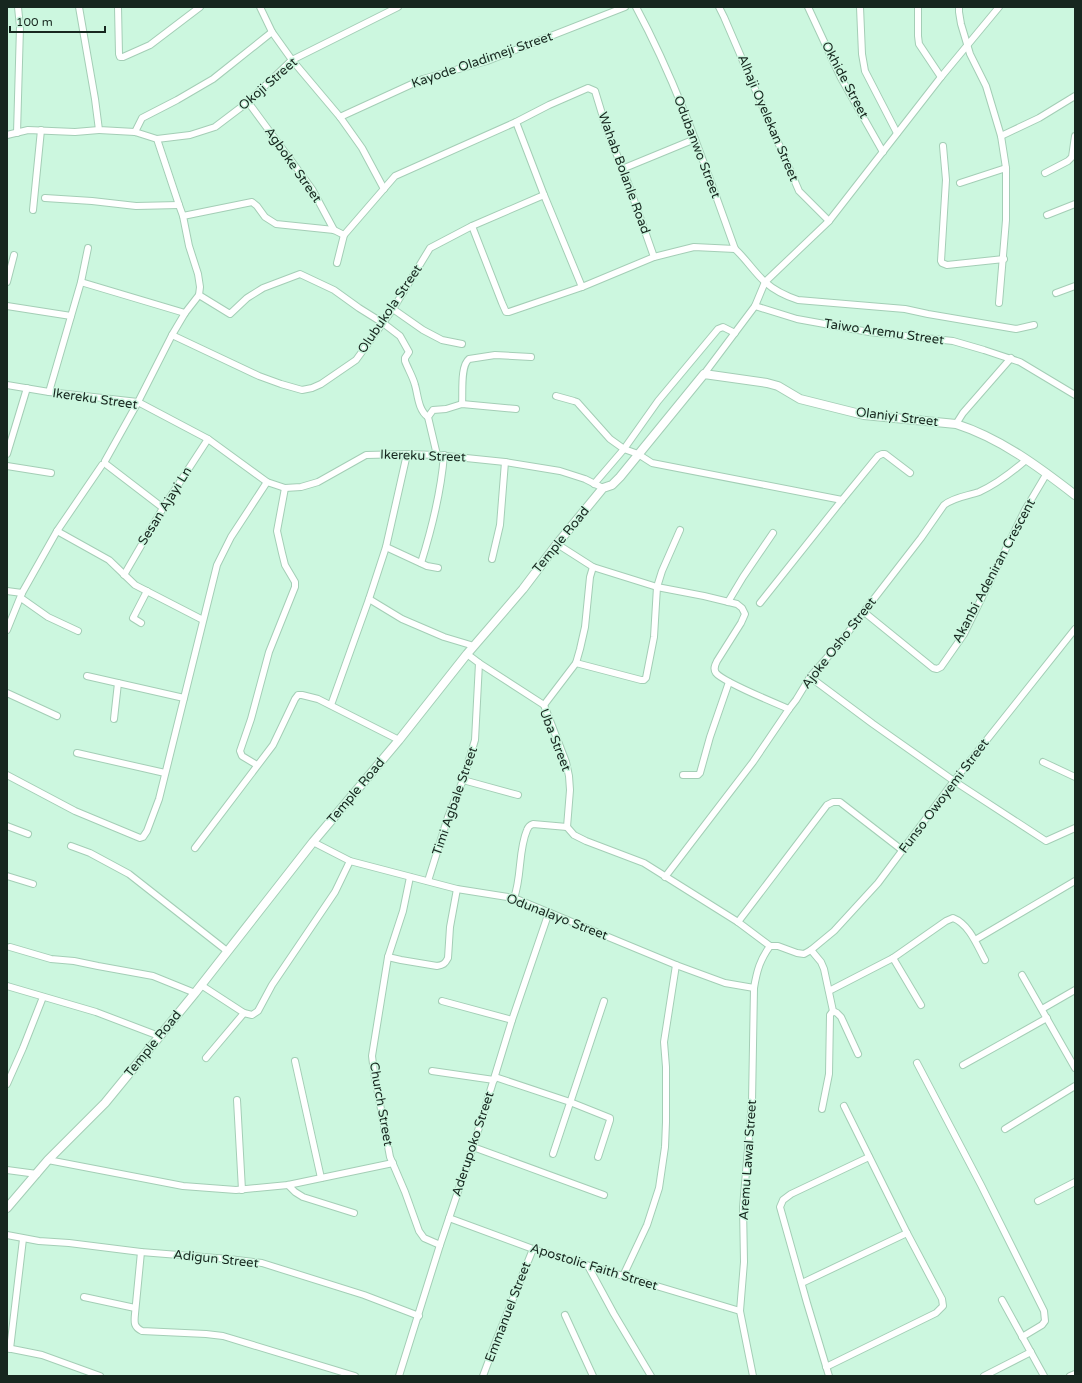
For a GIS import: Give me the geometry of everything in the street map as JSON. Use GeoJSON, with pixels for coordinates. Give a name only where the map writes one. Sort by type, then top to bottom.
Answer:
{"type":"FeatureCollection","features":[{"type":"Feature","properties":{"kind":"street"},"geometry":{"type":"LineString","coordinates":[[17,133],[20,27],[18,7]]}},
{"type":"Feature","properties":{"kind":"street"},"geometry":{"type":"LineString","coordinates":[[79,7],[99,130]]}},
{"type":"Feature","properties":{"kind":"street"},"geometry":{"type":"LineString","coordinates":[[118,7],[118,54],[120,57],[150,45],[200,7]]}},
{"type":"Feature","properties":{"kind":"street"},"geometry":{"type":"LineString","coordinates":[[260,7],[272,32],[292,60],[340,117],[362,148],[384,189]]}},
{"type":"Feature","properties":{"kind":"street","name":"Okoji Street"},"geometry":{"type":"LineString","coordinates":[[157,139],[190,135],[215,127],[248,102],[292,60],[398,7]]}},
{"type":"Feature","properties":{"kind":"street","name":"Kayode Oladimeji Street"},"geometry":{"type":"LineString","coordinates":[[340,117],[423,79],[486,61],[625,7]]}},
{"type":"Feature","properties":{"kind":"street","name":"Odubanwo Street"},"geometry":{"type":"LineString","coordinates":[[636,7],[661,55],[683,107],[735,249],[742,255],[764,284],[781,294],[798,300],[905,309],[935,316],[1016,329],[1034,325]]}},
{"type":"Feature","properties":{"kind":"street","name":"Alhaji Oyelekan Street"},"geometry":{"type":"LineString","coordinates":[[719,7],[799,191],[829,221]]}},
{"type":"Feature","properties":{"kind":"street","name":"Okhide Street"},"geometry":{"type":"LineString","coordinates":[[808,7],[841,78],[883,152]]}},
{"type":"Feature","properties":{"kind":"street"},"geometry":{"type":"LineString","coordinates":[[860,7],[862,54],[865,71],[898,133]]}},
{"type":"Feature","properties":{"kind":"street"},"geometry":{"type":"LineString","coordinates":[[918,7],[918,36],[920,44],[941,77]]}},
{"type":"Feature","properties":{"kind":"street"},"geometry":{"type":"LineString","coordinates":[[959,7],[961,24],[970,54],[986,86],[1001,136],[1006,168],[1006,220],[1003,248],[1004,259],[999,302]]}},
{"type":"Feature","properties":{"kind":"street"},"geometry":{"type":"LineString","coordinates":[[704,374],[756,305],[764,284],[829,221],[941,77],[999,7]]}},
{"type":"Feature","properties":{"kind":"street"},"geometry":{"type":"LineString","coordinates":[[135,132],[142,118],[213,79],[272,32]]}},
{"type":"Feature","properties":{"kind":"street","name":"Wahab Bolanle Road"},"geometry":{"type":"LineString","coordinates":[[516,122],[549,105],[588,88],[595,91],[606,127],[654,257]]}},
{"type":"Feature","properties":{"kind":"street"},"geometry":{"type":"LineString","coordinates":[[1001,136],[1039,118],[1075,96]]}},
{"type":"Feature","properties":{"kind":"street","name":"Agboke Street"},"geometry":{"type":"LineString","coordinates":[[248,102],[312,189],[334,230]]}},
{"type":"Feature","properties":{"kind":"street"},"geometry":{"type":"LineString","coordinates":[[338,264],[344,235],[395,176],[516,122],[582,287]]}},
{"type":"Feature","properties":{"kind":"street"},"geometry":{"type":"LineString","coordinates":[[7,135],[28,130],[75,132],[99,130],[135,132],[157,139],[184,216],[189,246],[198,274],[200,286],[199,295],[185,313],[172,335],[105,463],[57,531],[21,596],[7,630]]}},
{"type":"Feature","properties":{"kind":"street"},"geometry":{"type":"LineString","coordinates":[[33,210],[41,130]]}},
{"type":"Feature","properties":{"kind":"street"},"geometry":{"type":"LineString","coordinates":[[1045,173],[1068,161],[1072,157],[1075,136]]}},
{"type":"Feature","properties":{"kind":"street"},"geometry":{"type":"LineString","coordinates":[[622,169],[695,139]]}},
{"type":"Feature","properties":{"kind":"street"},"geometry":{"type":"LineString","coordinates":[[943,146],[946,180],[942,263],[947,265],[1004,259]]}},
{"type":"Feature","properties":{"kind":"street"},"geometry":{"type":"LineString","coordinates":[[960,183],[1006,168]]}},
{"type":"Feature","properties":{"kind":"street"},"geometry":{"type":"LineString","coordinates":[[544,195],[472,226],[506,312],[582,287],[654,257],[694,247],[735,249]]}},
{"type":"Feature","properties":{"kind":"street"},"geometry":{"type":"LineString","coordinates":[[45,198],[136,206],[179,205]]}},
{"type":"Feature","properties":{"kind":"street"},"geometry":{"type":"LineString","coordinates":[[184,216],[252,202],[265,217],[276,224],[334,230],[344,235]]}},
{"type":"Feature","properties":{"kind":"street"},"geometry":{"type":"LineString","coordinates":[[1047,215],[1075,204]]}},
{"type":"Feature","properties":{"kind":"street","name":"Olubukola Street"},"geometry":{"type":"LineString","coordinates":[[172,335],[259,376],[302,390],[312,388],[356,360],[388,316],[430,248],[472,226]]}},
{"type":"Feature","properties":{"kind":"street"},"geometry":{"type":"LineString","coordinates":[[49,392],[81,282],[88,248]]}},
{"type":"Feature","properties":{"kind":"street"},"geometry":{"type":"LineString","coordinates":[[7,282],[14,255]]}},
{"type":"Feature","properties":{"kind":"street"},"geometry":{"type":"LineString","coordinates":[[199,295],[230,314],[247,298],[264,288],[300,274],[334,290],[359,308],[388,316],[423,330],[442,340],[462,344]]}},
{"type":"Feature","properties":{"kind":"street"},"geometry":{"type":"LineString","coordinates":[[81,282],[185,313]]}},
{"type":"Feature","properties":{"kind":"street"},"geometry":{"type":"LineString","coordinates":[[1056,293],[1075,286]]}},
{"type":"Feature","properties":{"kind":"street","name":"Taiwo Aremu Street"},"geometry":{"type":"LineString","coordinates":[[756,305],[797,319],[869,332],[953,341],[1012,358],[1075,395]]}},
{"type":"Feature","properties":{"kind":"street"},"geometry":{"type":"LineString","coordinates":[[7,306],[71,316]]}},
{"type":"Feature","properties":{"kind":"street"},"geometry":{"type":"LineString","coordinates":[[388,316],[409,352],[405,358],[405,361],[415,383],[422,408],[428,417],[437,455]]}},
{"type":"Feature","properties":{"kind":"street"},"geometry":{"type":"LineString","coordinates":[[594,484],[624,449],[658,401],[718,329],[723,327],[735,334]]}},
{"type":"Feature","properties":{"kind":"street"},"geometry":{"type":"LineString","coordinates":[[462,404],[463,371],[464,365],[469,359],[495,355],[531,357]]}},
{"type":"Feature","properties":{"kind":"street"},"geometry":{"type":"LineString","coordinates":[[956,424],[963,413],[1012,358]]}},
{"type":"Feature","properties":{"kind":"street","name":"Olaniyi Street"},"geometry":{"type":"LineString","coordinates":[[704,374],[767,383],[778,386],[800,399],[864,415],[956,424],[982,434],[1026,460],[1047,473],[1075,495]]}},
{"type":"Feature","properties":{"kind":"street","name":"Temple Road"},"geometry":{"type":"LineString","coordinates":[[7,1208],[48,1160],[105,1102],[195,993],[313,842],[399,740],[467,654],[523,589],[557,544],[603,488],[612,485],[620,477],[704,374]]}},
{"type":"Feature","properties":{"kind":"street","name":"Ikereku Street"},"geometry":{"type":"LineString","coordinates":[[7,386],[138,402],[208,439],[267,482],[284,488],[305,486],[318,482],[366,456],[407,454],[444,455],[505,462],[560,471],[585,479],[603,488]]}},
{"type":"Feature","properties":{"kind":"street"},"geometry":{"type":"LineString","coordinates":[[7,454],[27,388]]}},
{"type":"Feature","properties":{"kind":"street"},"geometry":{"type":"LineString","coordinates":[[556,396],[576,402],[610,439],[624,449],[638,454],[652,463],[842,500]]}},
{"type":"Feature","properties":{"kind":"street"},"geometry":{"type":"LineString","coordinates":[[428,417],[433,410],[446,409],[462,404],[516,409]]}},
{"type":"Feature","properties":{"kind":"street","name":"Sesan Ajayi Ln"},"geometry":{"type":"LineString","coordinates":[[124,575],[163,508],[208,439]]}},
{"type":"Feature","properties":{"kind":"street"},"geometry":{"type":"LineString","coordinates":[[331,705],[370,599],[386,547],[407,454]]}},
{"type":"Feature","properties":{"kind":"street"},"geometry":{"type":"LineString","coordinates":[[760,604],[878,456],[885,454],[910,473]]}},
{"type":"Feature","properties":{"kind":"street"},"geometry":{"type":"LineString","coordinates":[[421,563],[434,518],[442,479],[444,455]]}},
{"type":"Feature","properties":{"kind":"street","name":"Ajoke Osho Street"},"geometry":{"type":"LineString","coordinates":[[665,876],[753,762],[810,678],[864,612],[921,538],[944,505],[948,501],[978,492],[998,482],[1026,460]]}},
{"type":"Feature","properties":{"kind":"street"},"geometry":{"type":"LineString","coordinates":[[492,560],[500,526],[505,462]]}},
{"type":"Feature","properties":{"kind":"street"},"geometry":{"type":"LineString","coordinates":[[105,463],[163,508]]}},
{"type":"Feature","properties":{"kind":"street"},"geometry":{"type":"LineString","coordinates":[[7,466],[51,473]]}},
{"type":"Feature","properties":{"kind":"street","name":"Akanbi Adeniran Crescent"},"geometry":{"type":"LineString","coordinates":[[864,612],[933,668],[937,669],[941,667],[964,634],[1025,510],[1047,473]]}},
{"type":"Feature","properties":{"kind":"street"},"geometry":{"type":"LineString","coordinates":[[7,775],[75,811],[140,838],[144,835],[147,831],[159,799],[217,565],[230,537],[267,482]]}},
{"type":"Feature","properties":{"kind":"street"},"geometry":{"type":"LineString","coordinates":[[257,765],[242,756],[240,750],[251,719],[269,652],[295,587],[285,565],[277,531],[284,488]]}},
{"type":"Feature","properties":{"kind":"street"},"geometry":{"type":"LineString","coordinates":[[576,663],[644,680],[654,637],[657,586],[680,530]]}},
{"type":"Feature","properties":{"kind":"street"},"geometry":{"type":"LineString","coordinates":[[57,531],[109,560],[135,585],[203,620]]}},
{"type":"Feature","properties":{"kind":"street"},"geometry":{"type":"LineString","coordinates":[[728,602],[746,571],[773,533]]}},
{"type":"Feature","properties":{"kind":"street"},"geometry":{"type":"LineString","coordinates":[[557,544],[593,566],[657,586],[737,604],[742,608],[745,614],[741,623],[716,661],[714,667],[716,673],[729,682],[789,709]]}},
{"type":"Feature","properties":{"kind":"street"},"geometry":{"type":"LineString","coordinates":[[386,547],[421,563],[438,568]]}},
{"type":"Feature","properties":{"kind":"street"},"geometry":{"type":"LineString","coordinates":[[544,705],[576,663],[585,627],[590,577],[593,566]]}},
{"type":"Feature","properties":{"kind":"street"},"geometry":{"type":"LineString","coordinates":[[7,591],[21,596],[48,617],[78,632]]}},
{"type":"Feature","properties":{"kind":"street"},"geometry":{"type":"LineString","coordinates":[[141,624],[133,618],[147,591]]}},
{"type":"Feature","properties":{"kind":"street"},"geometry":{"type":"LineString","coordinates":[[370,599],[402,619],[444,637],[474,646]]}},
{"type":"Feature","properties":{"kind":"street","name":"Funso Owoyemi Street"},"geometry":{"type":"LineString","coordinates":[[770,946],[778,946],[804,954],[812,950],[834,931],[874,888],[954,781],[1075,629]]}},
{"type":"Feature","properties":{"kind":"street"},"geometry":{"type":"LineString","coordinates":[[467,654],[479,663]]}},
{"type":"Feature","properties":{"kind":"street","name":"Uba Street"},"geometry":{"type":"LineString","coordinates":[[479,663],[544,705],[566,762],[569,776],[570,790],[567,827]]}},
{"type":"Feature","properties":{"kind":"street","name":"Timi Agbale Street"},"geometry":{"type":"LineString","coordinates":[[428,881],[448,817],[463,780],[475,740],[479,663]]}},
{"type":"Feature","properties":{"kind":"street"},"geometry":{"type":"LineString","coordinates":[[87,676],[184,698]]}},
{"type":"Feature","properties":{"kind":"street"},"geometry":{"type":"LineString","coordinates":[[810,678],[954,781],[1046,841],[1075,828]]}},
{"type":"Feature","properties":{"kind":"street"},"geometry":{"type":"LineString","coordinates":[[683,775],[700,773],[710,737],[729,682]]}},
{"type":"Feature","properties":{"kind":"street"},"geometry":{"type":"LineString","coordinates":[[114,720],[118,683]]}},
{"type":"Feature","properties":{"kind":"street"},"geometry":{"type":"LineString","coordinates":[[7,693],[56,716]]}},
{"type":"Feature","properties":{"kind":"street"},"geometry":{"type":"LineString","coordinates":[[195,848],[273,745],[298,695],[318,699],[399,740]]}},
{"type":"Feature","properties":{"kind":"street"},"geometry":{"type":"LineString","coordinates":[[77,753],[165,773]]}},
{"type":"Feature","properties":{"kind":"street"},"geometry":{"type":"LineString","coordinates":[[1043,762],[1075,777]]}},
{"type":"Feature","properties":{"kind":"street"},"geometry":{"type":"LineString","coordinates":[[463,780],[518,796]]}},
{"type":"Feature","properties":{"kind":"street"},"geometry":{"type":"LineString","coordinates":[[738,922],[827,805],[833,802],[840,802],[902,850]]}},
{"type":"Feature","properties":{"kind":"street"},"geometry":{"type":"LineString","coordinates":[[514,898],[517,889],[523,844],[527,829],[534,824],[567,827],[574,835],[618,854],[644,863],[738,922],[770,946]]}},
{"type":"Feature","properties":{"kind":"street"},"geometry":{"type":"LineString","coordinates":[[7,826],[28,834]]}},
{"type":"Feature","properties":{"kind":"street","name":"Odunalayo Street"},"geometry":{"type":"LineString","coordinates":[[313,842],[350,861],[457,888],[514,898],[676,965],[725,983],[754,988]]}},
{"type":"Feature","properties":{"kind":"street"},"geometry":{"type":"LineString","coordinates":[[71,846],[90,853],[129,874],[227,951]]}},
{"type":"Feature","properties":{"kind":"street"},"geometry":{"type":"LineString","coordinates":[[201,985],[244,1012],[252,1015],[258,1011],[272,985],[335,892],[350,861]]}},
{"type":"Feature","properties":{"kind":"street"},"geometry":{"type":"LineString","coordinates":[[7,876],[33,884]]}},
{"type":"Feature","properties":{"kind":"street","name":"Church Street"},"geometry":{"type":"LineString","coordinates":[[410,877],[403,911],[388,956],[372,1056],[393,1163],[419,1230],[424,1238],[440,1245]]}},
{"type":"Feature","properties":{"kind":"street"},"geometry":{"type":"LineString","coordinates":[[975,940],[1075,881]]}},
{"type":"Feature","properties":{"kind":"street"},"geometry":{"type":"LineString","coordinates":[[388,956],[401,960],[442,966],[448,958],[450,927],[457,888]]}},
{"type":"Feature","properties":{"kind":"street","name":"Aderupoko Street"},"geometry":{"type":"LineString","coordinates":[[399,1376],[440,1245],[473,1148],[512,1020],[549,912]]}},
{"type":"Feature","properties":{"kind":"street"},"geometry":{"type":"LineString","coordinates":[[829,991],[893,958],[946,921],[953,918],[961,921],[975,940],[985,960]]}},
{"type":"Feature","properties":{"kind":"street","name":"Aremu Lawal Street"},"geometry":{"type":"LineString","coordinates":[[753,1376],[740,1311],[744,1262],[743,1207],[752,1102],[754,988],[756,972],[762,958],[770,946]]}},
{"type":"Feature","properties":{"kind":"street"},"geometry":{"type":"LineString","coordinates":[[10,947],[50,959],[74,961],[153,976],[195,993]]}},
{"type":"Feature","properties":{"kind":"street"},"geometry":{"type":"LineString","coordinates":[[812,950],[821,962],[824,969],[833,1011],[830,1015],[829,1074],[822,1109]]}},
{"type":"Feature","properties":{"kind":"street"},"geometry":{"type":"LineString","coordinates":[[893,958],[921,1005]]}},
{"type":"Feature","properties":{"kind":"street"},"geometry":{"type":"LineString","coordinates":[[623,1276],[647,1225],[659,1188],[665,1147],[666,1122],[666,1067],[664,1042],[676,965]]}},
{"type":"Feature","properties":{"kind":"street"},"geometry":{"type":"LineString","coordinates":[[1022,975],[1075,1068]]}},
{"type":"Feature","properties":{"kind":"street"},"geometry":{"type":"LineString","coordinates":[[7,986],[96,1012],[159,1036]]}},
{"type":"Feature","properties":{"kind":"street"},"geometry":{"type":"LineString","coordinates":[[1042,1009],[1075,990]]}},
{"type":"Feature","properties":{"kind":"street"},"geometry":{"type":"LineString","coordinates":[[7,1084],[43,997]]}},
{"type":"Feature","properties":{"kind":"street"},"geometry":{"type":"LineString","coordinates":[[442,1001],[512,1020]]}},
{"type":"Feature","properties":{"kind":"street"},"geometry":{"type":"LineString","coordinates":[[553,1154],[604,1002]]}},
{"type":"Feature","properties":{"kind":"street"},"geometry":{"type":"LineString","coordinates":[[833,1011],[841,1017],[858,1054]]}},
{"type":"Feature","properties":{"kind":"street"},"geometry":{"type":"LineString","coordinates":[[206,1058],[244,1012]]}},
{"type":"Feature","properties":{"kind":"street"},"geometry":{"type":"LineString","coordinates":[[963,1065],[1047,1018]]}},
{"type":"Feature","properties":{"kind":"street"},"geometry":{"type":"LineString","coordinates":[[295,1062],[322,1178]]}},
{"type":"Feature","properties":{"kind":"street"},"geometry":{"type":"LineString","coordinates":[[917,1063],[1044,1311],[1045,1320],[1042,1325],[1022,1337]]}},
{"type":"Feature","properties":{"kind":"street"},"geometry":{"type":"LineString","coordinates":[[432,1071],[494,1078],[570,1102],[610,1118],[598,1157]]}},
{"type":"Feature","properties":{"kind":"street"},"geometry":{"type":"LineString","coordinates":[[1005,1129],[1075,1086]]}},
{"type":"Feature","properties":{"kind":"street"},"geometry":{"type":"LineString","coordinates":[[237,1100],[242,1190]]}},
{"type":"Feature","properties":{"kind":"street"},"geometry":{"type":"LineString","coordinates":[[826,1367],[936,1313],[943,1306],[942,1299],[844,1106]]}},
{"type":"Feature","properties":{"kind":"street"},"geometry":{"type":"LineString","coordinates":[[473,1148],[604,1195]]}},
{"type":"Feature","properties":{"kind":"street"},"geometry":{"type":"LineString","coordinates":[[829,1376],[780,1207],[784,1200],[791,1194],[869,1157]]}},
{"type":"Feature","properties":{"kind":"street"},"geometry":{"type":"LineString","coordinates":[[48,1160],[183,1186],[214,1190],[242,1190],[288,1185],[393,1163]]}},
{"type":"Feature","properties":{"kind":"street"},"geometry":{"type":"LineString","coordinates":[[7,1170],[37,1174]]}},
{"type":"Feature","properties":{"kind":"street"},"geometry":{"type":"LineString","coordinates":[[1038,1201],[1075,1182]]}},
{"type":"Feature","properties":{"kind":"street"},"geometry":{"type":"LineString","coordinates":[[288,1185],[294,1192],[303,1197],[354,1213]]}},
{"type":"Feature","properties":{"kind":"street","name":"Apostolic Faith Street"},"geometry":{"type":"LineString","coordinates":[[449,1218],[533,1249],[740,1311]]}},
{"type":"Feature","properties":{"kind":"street"},"geometry":{"type":"LineString","coordinates":[[802,1283],[907,1232]]}},
{"type":"Feature","properties":{"kind":"street","name":"Adigun Street"},"geometry":{"type":"LineString","coordinates":[[7,1235],[23,1239],[141,1252],[262,1263],[364,1295],[419,1316]]}},
{"type":"Feature","properties":{"kind":"street"},"geometry":{"type":"LineString","coordinates":[[23,1239],[8,1348],[42,1355],[100,1376]]}},
{"type":"Feature","properties":{"kind":"street","name":"Emmanuel Street"},"geometry":{"type":"LineString","coordinates":[[483,1376],[533,1249]]}},
{"type":"Feature","properties":{"kind":"street"},"geometry":{"type":"LineString","coordinates":[[141,1252],[134,1323],[136,1328],[142,1331],[223,1336],[355,1376]]}},
{"type":"Feature","properties":{"kind":"street"},"geometry":{"type":"LineString","coordinates":[[588,1266],[614,1314],[651,1376]]}},
{"type":"Feature","properties":{"kind":"street"},"geometry":{"type":"LineString","coordinates":[[84,1297],[135,1308]]}},
{"type":"Feature","properties":{"kind":"street"},"geometry":{"type":"LineString","coordinates":[[1002,1300],[1044,1376]]}},
{"type":"Feature","properties":{"kind":"street"},"geometry":{"type":"LineString","coordinates":[[565,1315],[593,1376]]}},
{"type":"Feature","properties":{"kind":"street"},"geometry":{"type":"LineString","coordinates":[[984,1376],[1031,1352]]}},
{"type":"Feature","properties":{"kind":"street"},"geometry":{"type":"LineString","coordinates":[[1070,1376],[1075,1374]]}}]}
